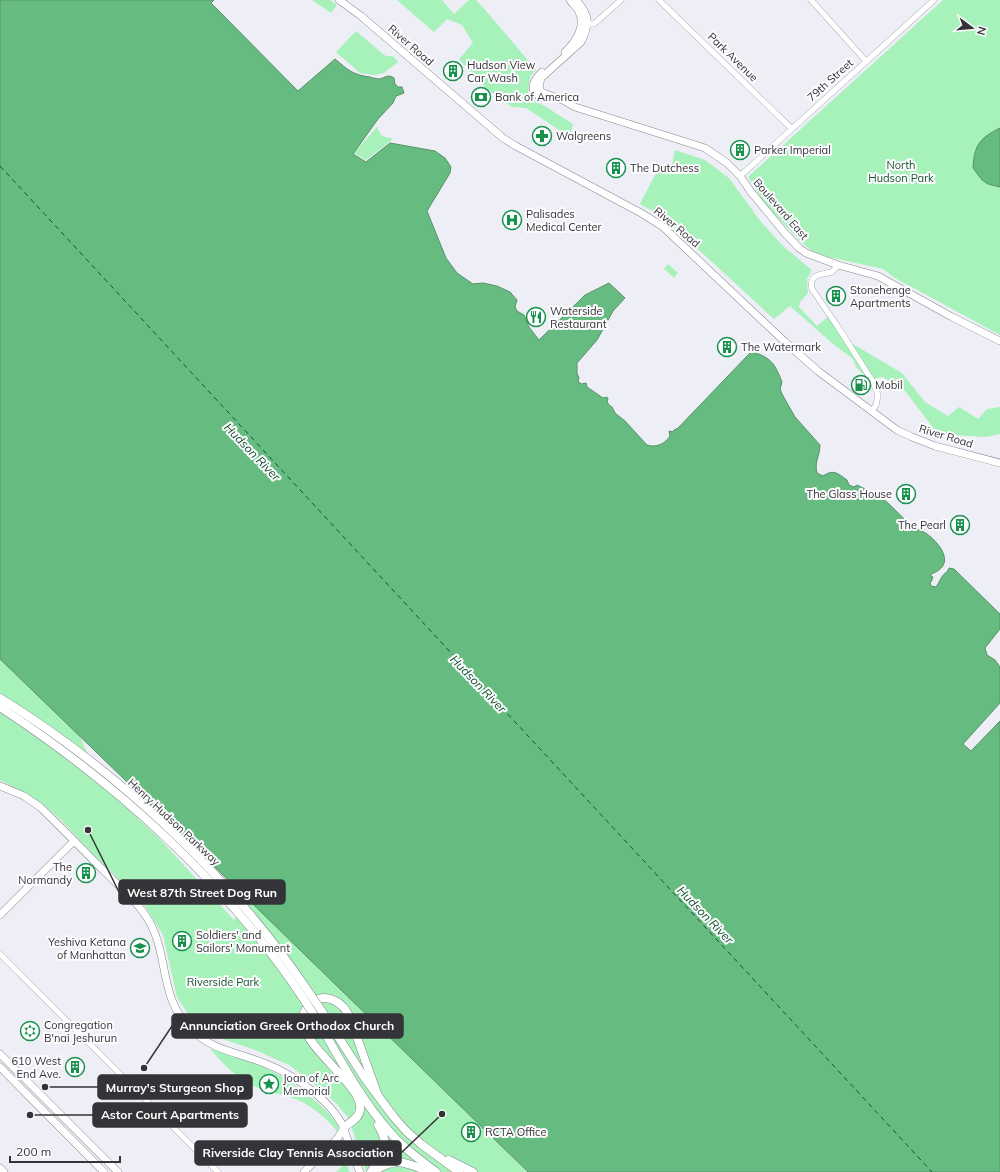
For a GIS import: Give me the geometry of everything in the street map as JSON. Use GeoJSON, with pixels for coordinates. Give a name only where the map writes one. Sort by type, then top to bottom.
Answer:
{"type":"FeatureCollection","features":[{"type":"Feature","properties":{"kind":"highway","name":"Henry Hudson Parkway"},"geometry":{"type":"LineString","coordinates":[[0,698],[88,759],[173,833],[220,880],[255,919],[284,956],[318,1013],[401,1126],[429,1150],[459,1172]]}},
{"type":"Feature","properties":{"kind":"highway","name":"Henry Hudson Parkway"},"geometry":{"type":"LineString","coordinates":[[0,707],[86,769],[129,804],[175,846],[211,882],[307,996]]}},
{"type":"Feature","properties":{"kind":"highway"},"geometry":{"type":"LineString","coordinates":[[344,1128],[359,1114],[360,1103],[352,1088],[316,1046],[304,1029],[302,1023],[303,1013],[313,1002],[327,998],[340,1003],[346,1010],[378,1096]]}},
{"type":"Feature","properties":{"kind":"highway","name":"Henry Hudson Parkway"},"geometry":{"type":"LineString","coordinates":[[318,1013],[364,1099],[379,1120],[396,1140],[436,1172]]}},
{"type":"Feature","properties":{"kind":"highway"},"geometry":{"type":"LineString","coordinates":[[364,1099],[382,1132],[385,1141],[383,1154],[371,1172]]}},
{"type":"Feature","properties":{"kind":"highway"},"geometry":{"type":"LineString","coordinates":[[429,1150],[473,1172]]}},
{"type":"Feature","properties":{"kind":"highway"},"geometry":{"type":"LineString","coordinates":[[371,1172],[383,1165],[394,1162],[406,1163],[430,1172]]}},
{"type":"Feature","properties":{"kind":"main road","name":"River Road"},"geometry":{"type":"LineString","coordinates":[[339,0],[361,16],[503,138],[522,150],[641,213],[662,226],[785,342],[818,371],[897,430],[935,446],[1000,463]]}},
{"type":"Feature","properties":{"kind":"main road"},"geometry":{"type":"LineString","coordinates":[[570,0],[578,9],[584,24]]}},
{"type":"Feature","properties":{"kind":"main road"},"geometry":{"type":"LineString","coordinates":[[576,0],[586,12],[588,18],[584,24]]}},
{"type":"Feature","properties":{"kind":"main road","name":"Boulevard East"},"geometry":{"type":"LineString","coordinates":[[584,24],[585,35],[581,42],[570,54],[541,78],[539,84],[540,90],[543,94],[565,102],[569,105],[705,148],[727,163],[740,176],[751,192],[799,248],[812,256],[878,276],[952,317],[1000,341]]}},
{"type":"Feature","properties":{"kind":"main road"},"geometry":{"type":"LineString","coordinates":[[0,786],[32,801],[44,811],[148,918],[159,944],[167,986],[172,1003],[191,1030],[209,1043],[266,1063],[294,1078],[325,1102],[344,1128],[360,1172]]}},
{"type":"Feature","properties":{"kind":"main road"},"geometry":{"type":"LineString","coordinates":[[0,915],[74,841]]}},
{"type":"Feature","properties":{"kind":"main road"},"geometry":{"type":"LineString","coordinates":[[0,1054],[118,1172]]}},
{"type":"Feature","properties":{"kind":"main road"},"geometry":{"type":"LineString","coordinates":[[0,1067],[104,1172]]}},
{"type":"Feature","properties":{"kind":"main road"},"geometry":{"type":"LineString","coordinates":[[304,1172],[337,1139],[344,1128]]}},
{"type":"Feature","properties":{"kind":"main road"},"geometry":{"type":"LineString","coordinates":[[0,1168],[4,1172]]}},
{"type":"Feature","properties":{"kind":"street"},"geometry":{"type":"LineString","coordinates":[[584,24],[594,24],[621,0]]}},
{"type":"Feature","properties":{"kind":"street","name":"Park Avenue"},"geometry":{"type":"LineString","coordinates":[[659,0],[792,129]]}},
{"type":"Feature","properties":{"kind":"street"},"geometry":{"type":"LineString","coordinates":[[811,0],[866,61]]}},
{"type":"Feature","properties":{"kind":"street","name":"79th Street"},"geometry":{"type":"LineString","coordinates":[[740,176],[934,0]]}},
{"type":"Feature","properties":{"kind":"street"},"geometry":{"type":"LineString","coordinates":[[838,265],[832,272],[819,274],[813,277],[811,283],[812,289],[873,382],[878,395],[876,405],[872,411]]}},
{"type":"Feature","properties":{"kind":"street"},"geometry":{"type":"LineString","coordinates":[[0,954],[218,1172]]}},
{"type":"Feature","properties":{"kind":"green space"},"geometry":{"type":"Polygon","coordinates":[[[312,0],[330,0],[337,5],[331,13],[312,0]]]}},
{"type":"Feature","properties":{"kind":"green space"},"geometry":{"type":"Polygon","coordinates":[[[397,0],[442,0],[454,14],[469,0],[476,0],[536,70],[530,76],[528,95],[573,124],[568,142],[559,130],[526,108],[512,107],[487,89],[459,59],[473,43],[462,25],[447,19],[434,32],[397,0]]]}},
{"type":"Feature","properties":{"kind":"green space","name":"North Hudson Park"},"geometry":{"type":"Polygon","coordinates":[[[943,0],[1000,0],[1000,335],[895,278],[883,269],[824,256],[812,251],[801,242],[764,203],[748,177],[943,0]]]}},
{"type":"Feature","properties":{"kind":"green space"},"geometry":{"type":"Polygon","coordinates":[[[356,31],[383,54],[386,56],[393,56],[398,62],[384,73],[374,75],[360,73],[336,52],[356,31]]]}},
{"type":"Feature","properties":{"kind":"green space"},"geometry":{"type":"Polygon","coordinates":[[[378,126],[378,130],[382,136],[393,139],[366,160],[354,153],[378,126]]]}},
{"type":"Feature","properties":{"kind":"green space"},"geometry":{"type":"Polygon","coordinates":[[[675,150],[705,160],[729,178],[761,222],[783,246],[812,270],[807,279],[808,293],[800,302],[799,307],[817,326],[830,315],[851,343],[902,373],[925,402],[948,416],[959,407],[978,419],[987,409],[1000,407],[1000,434],[986,437],[938,434],[902,387],[882,377],[869,380],[856,367],[853,359],[832,343],[790,306],[774,319],[662,216],[640,204],[658,169],[672,165],[675,150]]]}},
{"type":"Feature","properties":{"kind":"green space"},"geometry":{"type":"Polygon","coordinates":[[[668,264],[678,273],[674,278],[664,269],[668,264]]]}},
{"type":"Feature","properties":{"kind":"green space","name":"Riverside Park"},"geometry":{"type":"Polygon","coordinates":[[[0,659],[79,735],[103,786],[158,837],[234,920],[250,901],[527,1172],[366,1172],[349,1119],[336,1103],[319,1088],[289,1065],[255,1050],[214,1036],[190,1017],[177,997],[163,935],[145,906],[61,820],[43,804],[0,780],[0,659]]]}},
{"type":"Feature","properties":{"kind":"green space"},"geometry":{"type":"Polygon","coordinates":[[[210,1049],[257,1064],[272,1071],[301,1089],[321,1106],[334,1120],[339,1127],[337,1131],[319,1113],[304,1103],[251,1085],[239,1077],[210,1049]]]}},
{"type":"Feature","properties":{"kind":"green space"},"geometry":{"type":"Polygon","coordinates":[[[346,1163],[350,1172],[336,1172],[346,1163]]]}},
{"type":"Feature","properties":{"kind":"water","name":"Hudson River"},"geometry":{"type":"Polygon","coordinates":[[[0,0],[214,0],[211,3],[298,91],[335,59],[347,69],[359,75],[379,79],[389,76],[394,78],[395,84],[398,87],[402,87],[404,93],[396,96],[393,103],[378,119],[353,154],[366,162],[390,143],[435,151],[445,158],[451,167],[450,173],[427,211],[446,258],[457,273],[473,284],[483,283],[497,286],[510,292],[517,300],[515,307],[517,311],[524,315],[529,327],[539,340],[585,295],[609,283],[625,298],[613,311],[597,340],[577,363],[578,381],[581,384],[586,383],[587,387],[603,398],[607,397],[607,402],[615,413],[625,421],[647,445],[657,446],[666,441],[670,436],[669,431],[673,432],[678,428],[750,353],[752,352],[764,356],[772,362],[777,370],[782,382],[780,389],[795,417],[820,445],[816,466],[817,473],[823,476],[833,472],[841,475],[847,480],[849,485],[854,487],[857,485],[879,496],[911,525],[933,539],[942,550],[944,561],[943,566],[931,574],[933,577],[932,581],[930,582],[931,586],[936,587],[949,568],[954,569],[1000,614],[1000,629],[985,648],[987,655],[995,660],[1000,667],[1000,703],[963,744],[971,751],[1000,721],[1000,1172],[528,1172],[138,791],[0,659],[0,0]]]}},
{"type":"Feature","properties":{"kind":"water"},"geometry":{"type":"Polygon","coordinates":[[[1000,128],[1000,187],[988,184],[982,180],[973,168],[975,153],[979,143],[987,135],[1000,128]]]}},
{"type":"Feature","properties":{"kind":"ferry route"},"geometry":{"type":"LineString","coordinates":[[0,166],[932,1172]]}},
{"type":"Feature","properties":{"kind":"place","name":"Hudson View Car Wash"},"geometry":{"type":"Point","coordinates":[453,71]}},
{"type":"Feature","properties":{"kind":"place","name":"Bank of America"},"geometry":{"type":"Point","coordinates":[481,97]}},
{"type":"Feature","properties":{"kind":"place","name":"Walgreens"},"geometry":{"type":"Point","coordinates":[542,136]}},
{"type":"Feature","properties":{"kind":"place","name":"Parker Imperial"},"geometry":{"type":"Point","coordinates":[740,150]}},
{"type":"Feature","properties":{"kind":"place","name":"The Dutchess"},"geometry":{"type":"Point","coordinates":[616,168]}},
{"type":"Feature","properties":{"kind":"place","name":"Palisades Medical Center"},"geometry":{"type":"Point","coordinates":[512,220]}},
{"type":"Feature","properties":{"kind":"place","name":"Stonehenge Apartments"},"geometry":{"type":"Point","coordinates":[836,296]}},
{"type":"Feature","properties":{"kind":"place","name":"Waterside Restaurant"},"geometry":{"type":"Point","coordinates":[536,317]}},
{"type":"Feature","properties":{"kind":"place","name":"The Watermark"},"geometry":{"type":"Point","coordinates":[727,347]}},
{"type":"Feature","properties":{"kind":"place","name":"Mobil"},"geometry":{"type":"Point","coordinates":[861,385]}},
{"type":"Feature","properties":{"kind":"place","name":"The Glass House"},"geometry":{"type":"Point","coordinates":[906,494]}},
{"type":"Feature","properties":{"kind":"place","name":"The Pearl"},"geometry":{"type":"Point","coordinates":[960,525]}},
{"type":"Feature","properties":{"kind":"place","name":"West 87th Street Dog Run"},"geometry":{"type":"Point","coordinates":[88,830]}},
{"type":"Feature","properties":{"kind":"place","name":"The Normandy"},"geometry":{"type":"Point","coordinates":[86,873]}},
{"type":"Feature","properties":{"kind":"place","name":"Soldiers' and Sailors' Monument"},"geometry":{"type":"Point","coordinates":[182,941]}},
{"type":"Feature","properties":{"kind":"place","name":"Yeshiva Ketana of Manhattan"},"geometry":{"type":"Point","coordinates":[140,948]}},
{"type":"Feature","properties":{"kind":"place","name":"Congregation B'nai Jeshurun"},"geometry":{"type":"Point","coordinates":[30,1031]}},
{"type":"Feature","properties":{"kind":"place","name":"610 West End Ave."},"geometry":{"type":"Point","coordinates":[75,1067]}},
{"type":"Feature","properties":{"kind":"place","name":"Annunciation Greek Orthodox Church"},"geometry":{"type":"Point","coordinates":[144,1068]}},
{"type":"Feature","properties":{"kind":"place","name":"Joan of Arc Memorial"},"geometry":{"type":"Point","coordinates":[269,1084]}},
{"type":"Feature","properties":{"kind":"place","name":"Murray's Sturgeon Shop"},"geometry":{"type":"Point","coordinates":[45,1087]}},
{"type":"Feature","properties":{"kind":"place","name":"Riverside Clay Tennis Association"},"geometry":{"type":"Point","coordinates":[442,1114]}},
{"type":"Feature","properties":{"kind":"place","name":"Astor Court Apartments"},"geometry":{"type":"Point","coordinates":[30,1115]}},
{"type":"Feature","properties":{"kind":"place","name":"RCTA Office"},"geometry":{"type":"Point","coordinates":[471,1132]}}]}
